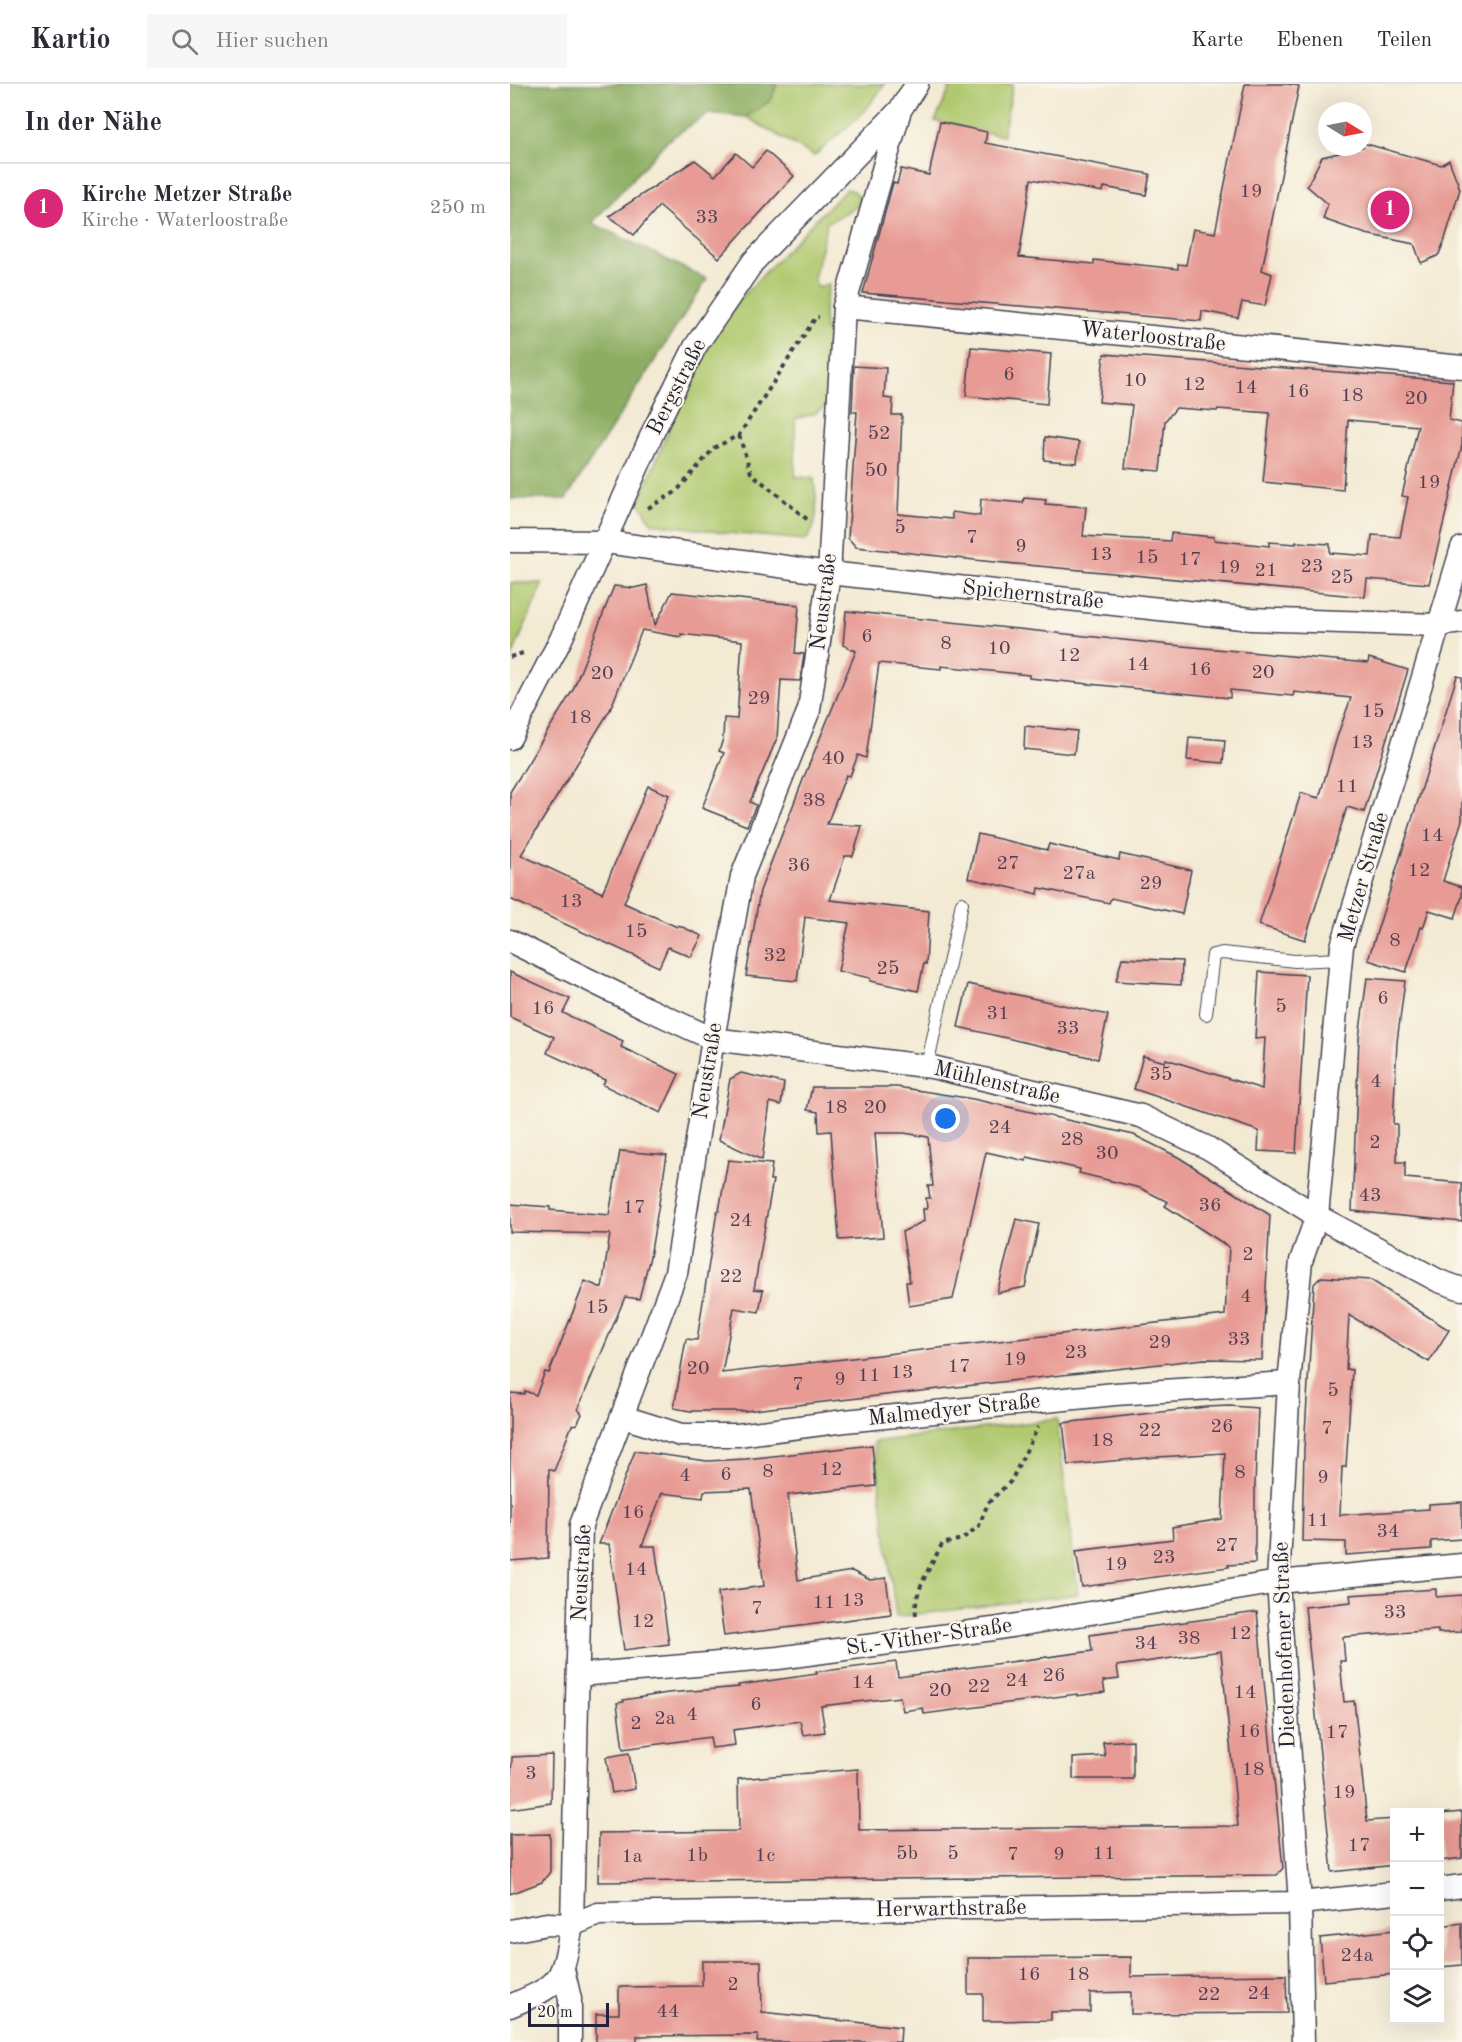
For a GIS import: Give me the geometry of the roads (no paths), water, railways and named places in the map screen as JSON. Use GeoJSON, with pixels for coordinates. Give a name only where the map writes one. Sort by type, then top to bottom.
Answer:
{"type":"FeatureCollection","features":[{"type":"Feature","properties":{"kind":"street","name":"Bergstraße"},"geometry":{"type":"LineString","coordinates":[[510,738],[561,639],[653,432],[696,347],[753,262],[900,110],[917,84]]}},
{"type":"Feature","properties":{"kind":"street","name":"Neustraße"},"geometry":{"type":"LineString","coordinates":[[510,2006],[542,1993],[553,1985],[563,1969],[572,1925],[581,1525],[676,1273],[713,1039],[742,876],[809,710],[829,573],[844,309],[900,110]]}},
{"type":"Feature","properties":{"kind":"street","name":"Waterloostraße"},"geometry":{"type":"LineString","coordinates":[[844,309],[1462,367]]}},
{"type":"Feature","properties":{"kind":"street","name":"Spichernstraße"},"geometry":{"type":"LineString","coordinates":[[510,541],[609,534],[829,573],[1251,619],[1438,625],[1462,622]]}},
{"type":"Feature","properties":{"kind":"street","name":"Metzer Straße"},"geometry":{"type":"LineString","coordinates":[[1317,1216],[1346,935],[1462,548]]}},
{"type":"Feature","properties":{"kind":"street","name":"Mühlenstraße"},"geometry":{"type":"LineString","coordinates":[[510,941],[713,1039],[927,1066],[1141,1116],[1208,1148],[1317,1216],[1439,1281],[1462,1289]]}},
{"type":"Feature","properties":{"kind":"street","name":"Diedenhofener Straße"},"geometry":{"type":"LineString","coordinates":[[1303,2042],[1300,1903],[1278,1582],[1289,1383],[1301,1261],[1317,1216]]}},
{"type":"Feature","properties":{"kind":"street","name":"Malmedyer Straße"},"geometry":{"type":"LineString","coordinates":[[623,1417],[681,1435],[738,1435],[845,1421],[1114,1394],[1289,1383]]}},
{"type":"Feature","properties":{"kind":"street","name":"St.-Vither-Straße"},"geometry":{"type":"LineString","coordinates":[[578,1675],[778,1658],[993,1629],[1278,1582],[1462,1565]]}},
{"type":"Feature","properties":{"kind":"street"},"geometry":{"type":"LineString","coordinates":[[1444,1888],[1462,1886]]}},
{"type":"Feature","properties":{"kind":"street","name":"Herwarthstraße"},"geometry":{"type":"LineString","coordinates":[[510,1931],[547,1924],[572,1925],[598,1914],[1300,1903],[1390,1894]]}},
{"type":"Feature","properties":{"kind":"street"},"geometry":{"type":"LineString","coordinates":[[563,1969],[570,1999],[570,2042]]}},
{"type":"Feature","properties":{"kind":"lane"},"geometry":{"type":"LineString","coordinates":[[927,1066],[962,903]]}},
{"type":"Feature","properties":{"kind":"lane"},"geometry":{"type":"LineString","coordinates":[[1206,1014],[1213,955],[1222,952],[1295,961],[1342,959]]}},
{"type":"Feature","properties":{"kind":"place","name":"Kirche Metzer Straße"},"geometry":{"type":"Point","coordinates":[1390,210]}}]}
